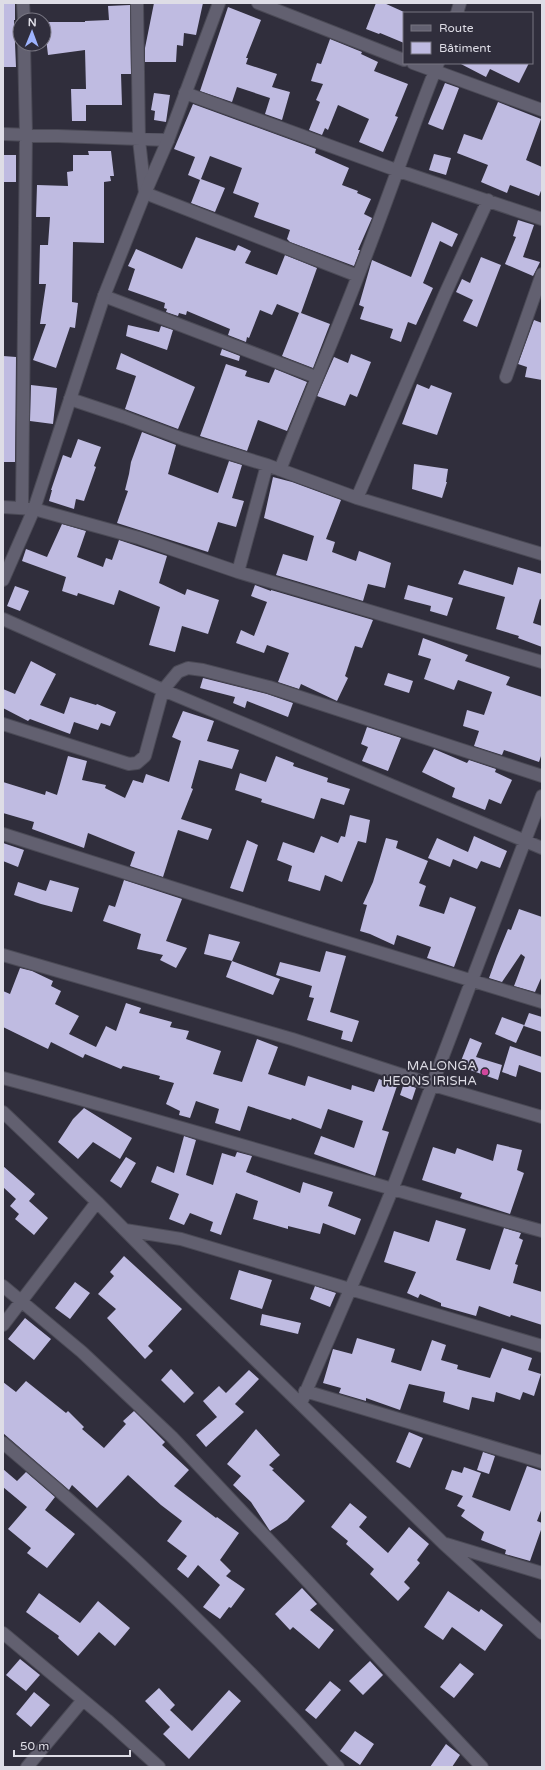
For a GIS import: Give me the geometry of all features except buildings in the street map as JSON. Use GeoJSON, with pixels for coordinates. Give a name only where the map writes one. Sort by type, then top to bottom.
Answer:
{"type":"FeatureCollection","features":[{"type":"Feature","properties":{"kind":"street"},"geometry":{"type":"LineString","coordinates":[[137,3],[139,140],[145,192]]}},
{"type":"Feature","properties":{"kind":"street"},"geometry":{"type":"LineString","coordinates":[[3,580],[28,508],[70,399],[104,296],[145,192],[168,140],[219,3]]}},
{"type":"Feature","properties":{"kind":"street"},"geometry":{"type":"LineString","coordinates":[[258,3],[403,60]]}},
{"type":"Feature","properties":{"kind":"street"},"geometry":{"type":"LineString","coordinates":[[24,52],[28,508]]}},
{"type":"Feature","properties":{"kind":"street"},"geometry":{"type":"LineString","coordinates":[[419,64],[437,67],[542,110]]}},
{"type":"Feature","properties":{"kind":"street"},"geometry":{"type":"LineString","coordinates":[[280,470],[316,376],[358,276],[396,170],[437,67]]}},
{"type":"Feature","properties":{"kind":"street"},"geometry":{"type":"LineString","coordinates":[[185,93],[396,170],[542,219]]}},
{"type":"Feature","properties":{"kind":"street"},"geometry":{"type":"LineString","coordinates":[[3,134],[168,140]]}},
{"type":"Feature","properties":{"kind":"street"},"geometry":{"type":"LineString","coordinates":[[145,192],[358,276]]}},
{"type":"Feature","properties":{"kind":"street"},"geometry":{"type":"LineString","coordinates":[[357,498],[444,294],[488,200]]}},
{"type":"Feature","properties":{"kind":"street"},"geometry":{"type":"LineString","coordinates":[[506,377],[542,274]]}},
{"type":"Feature","properties":{"kind":"street"},"geometry":{"type":"LineString","coordinates":[[104,296],[316,376]]}},
{"type":"Feature","properties":{"kind":"street"},"geometry":{"type":"LineString","coordinates":[[70,399],[183,439],[267,465],[357,498],[542,554]]}},
{"type":"Feature","properties":{"kind":"street"},"geometry":{"type":"LineString","coordinates":[[238,572],[267,465]]}},
{"type":"Feature","properties":{"kind":"street"},"geometry":{"type":"LineString","coordinates":[[3,507],[28,508],[139,538],[238,572],[542,662]]}},
{"type":"Feature","properties":{"kind":"street"},"geometry":{"type":"LineString","coordinates":[[3,619],[163,690],[542,848]]}},
{"type":"Feature","properties":{"kind":"street"},"geometry":{"type":"LineString","coordinates":[[3,724],[129,764],[137,763],[145,756],[163,690],[178,672],[188,668],[203,670],[269,687],[542,776]]}},
{"type":"Feature","properties":{"kind":"street"},"geometry":{"type":"LineString","coordinates":[[300,1403],[392,1190],[542,796]]}},
{"type":"Feature","properties":{"kind":"street"},"geometry":{"type":"LineString","coordinates":[[3,834],[306,930],[542,1002]]}},
{"type":"Feature","properties":{"kind":"street"},"geometry":{"type":"LineString","coordinates":[[3,955],[292,1039],[432,1085],[542,1117]]}},
{"type":"Feature","properties":{"kind":"street"},"geometry":{"type":"LineString","coordinates":[[3,1078],[205,1134],[392,1190],[542,1231]]}},
{"type":"Feature","properties":{"kind":"street"},"geometry":{"type":"LineString","coordinates":[[3,1112],[98,1202],[190,1296],[443,1543],[542,1633]]}},
{"type":"Feature","properties":{"kind":"street"},"geometry":{"type":"LineString","coordinates":[[3,1325],[98,1202]]}},
{"type":"Feature","properties":{"kind":"street"},"geometry":{"type":"LineString","coordinates":[[125,1230],[181,1239],[542,1346]]}},
{"type":"Feature","properties":{"kind":"street"},"geometry":{"type":"LineString","coordinates":[[3,1286],[82,1352],[172,1437],[482,1767]]}},
{"type":"Feature","properties":{"kind":"street"},"geometry":{"type":"LineString","coordinates":[[305,1391],[542,1462]]}},
{"type":"Feature","properties":{"kind":"street"},"geometry":{"type":"LineString","coordinates":[[3,1443],[45,1478],[182,1603],[262,1684],[338,1767]]}},
{"type":"Feature","properties":{"kind":"street"},"geometry":{"type":"LineString","coordinates":[[443,1543],[542,1573]]}},
{"type":"Feature","properties":{"kind":"street"},"geometry":{"type":"LineString","coordinates":[[3,1633],[83,1700],[159,1767]]}},
{"type":"Feature","properties":{"kind":"street"},"geometry":{"type":"LineString","coordinates":[[27,1767],[83,1700]]}},
{"type":"Feature","properties":{"kind":"place","name":"MALONGA HEONS IRISHA"},"geometry":{"type":"Point","coordinates":[485,1072]}}]}
